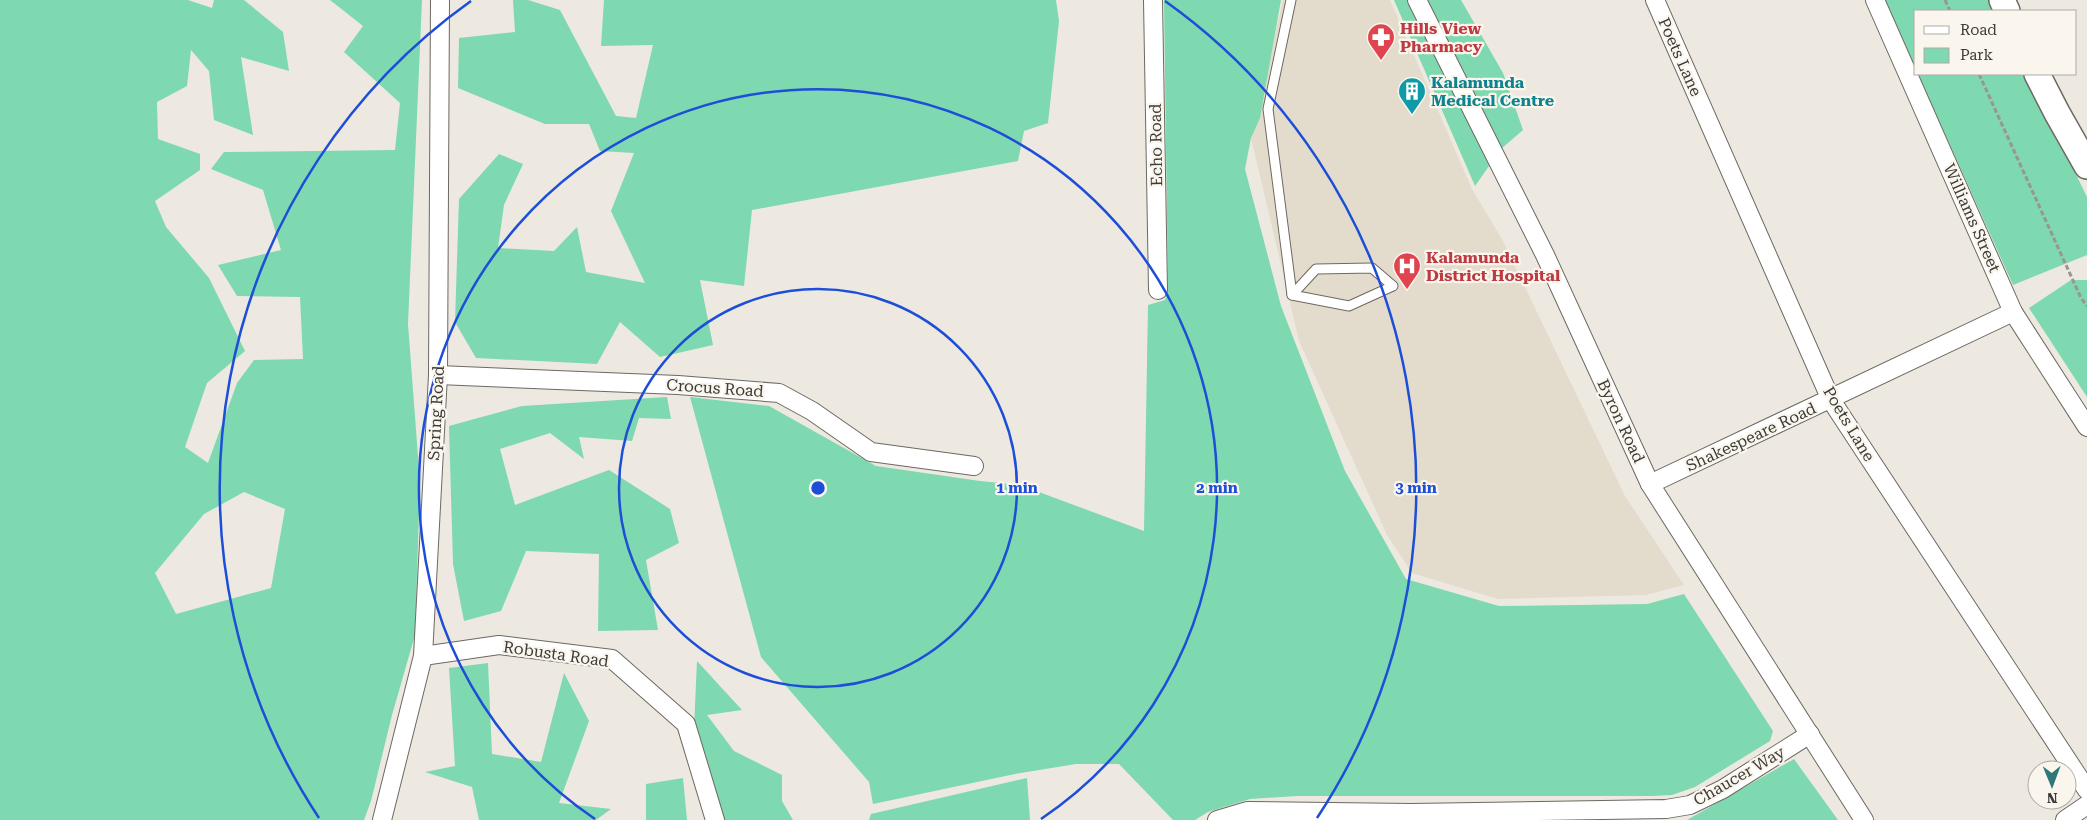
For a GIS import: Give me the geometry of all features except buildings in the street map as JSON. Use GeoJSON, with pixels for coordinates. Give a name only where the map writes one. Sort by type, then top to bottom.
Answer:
{"type":"FeatureCollection","features":[{"type":"Feature","properties":{"kind":"street","name":"Spring Road"},"geometry":{"type":"LineString","coordinates":[[382,820],[423,656],[438,375],[440,0]]}},
{"type":"Feature","properties":{"kind":"street","name":"Echo Road"},"geometry":{"type":"LineString","coordinates":[[1153,0],[1158,290]]}},
{"type":"Feature","properties":{"kind":"street","name":"Byron Road"},"geometry":{"type":"LineString","coordinates":[[1417,0],[1545,255],[1650,484],[1864,820]]}},
{"type":"Feature","properties":{"kind":"street","name":"Poets Lane"},"geometry":{"type":"LineString","coordinates":[[1656,0],[1831,400],[2087,790]]}},
{"type":"Feature","properties":{"kind":"street","name":"Williams Street"},"geometry":{"type":"LineString","coordinates":[[1875,0],[2013,312],[2087,427]]}},
{"type":"Feature","properties":{"kind":"street"},"geometry":{"type":"LineString","coordinates":[[2038,75],[2057,113],[2087,166]]}},
{"type":"Feature","properties":{"kind":"street","name":"Shakespeare Road"},"geometry":{"type":"LineString","coordinates":[[1650,484],[1831,400],[2013,312]]}},
{"type":"Feature","properties":{"kind":"street","name":"Crocus Road"},"geometry":{"type":"LineString","coordinates":[[438,375],[678,385],[779,393],[812,411],[871,452],[974,466]]}},
{"type":"Feature","properties":{"kind":"street","name":"Robusta Road"},"geometry":{"type":"LineString","coordinates":[[423,656],[498,645],[612,659],[686,724],[716,820]]}},
{"type":"Feature","properties":{"kind":"street","name":"Chaucer Way"},"geometry":{"type":"LineString","coordinates":[[1217,820],[1247,811],[1411,813],[1666,810],[1690,805],[1723,789],[1810,734]]}},
{"type":"Feature","properties":{"kind":"street"},"geometry":{"type":"LineString","coordinates":[[2065,820],[2087,805]]}},
{"type":"Feature","properties":{"kind":"lane"},"geometry":{"type":"LineString","coordinates":[[1291,0],[1268,109],[1292,295]]}},
{"type":"Feature","properties":{"kind":"lane"},"geometry":{"type":"LineString","coordinates":[[1372,268],[1393,286],[1349,306],[1292,295],[1316,269],[1372,268]]}},
{"type":"Feature","properties":{"kind":"path"},"geometry":{"type":"LineString","coordinates":[[1979,75],[2081,298],[2087,306]]}},
{"type":"Feature","properties":{"kind":"shaded area","name":"Kalamunda District Hospital"},"geometry":{"type":"Polygon","coordinates":[[[1283,0],[1390,0],[1472,189],[1502,239],[1625,496],[1684,585],[1646,595],[1498,599],[1412,573],[1387,535],[1299,341],[1251,138],[1283,0]]]}},
{"type":"Feature","properties":{"kind":"green space"},"geometry":{"type":"Polygon","coordinates":[[[0,0],[188,0],[212,8],[214,0],[244,0],[283,32],[289,71],[241,57],[253,135],[214,120],[209,71],[191,50],[187,86],[157,102],[158,139],[200,154],[200,170],[155,201],[166,227],[209,278],[245,351],[207,383],[185,447],[208,463],[237,383],[254,360],[303,359],[300,297],[237,296],[218,265],[281,250],[263,190],[211,169],[224,152],[395,150],[400,103],[344,52],[363,26],[330,0],[422,0],[408,324],[420,483],[415,635],[392,715],[371,801],[364,820],[0,820],[0,0]],[[244,492],[204,514],[155,573],[176,614],[271,588],[285,509],[244,492]]]}},
{"type":"Feature","properties":{"kind":"green space"},"geometry":{"type":"Polygon","coordinates":[[[513,0],[528,0],[560,10],[616,116],[636,118],[653,45],[601,46],[604,0],[1056,0],[1059,21],[1048,123],[1024,131],[1018,161],[752,210],[744,286],[700,280],[713,345],[660,357],[620,322],[597,364],[476,358],[455,322],[459,199],[499,154],[523,164],[504,205],[498,248],[554,251],[577,227],[586,272],[645,283],[611,211],[634,153],[600,151],[589,124],[545,124],[458,88],[459,38],[515,32],[513,0]]]}},
{"type":"Feature","properties":{"kind":"green space"},"geometry":{"type":"Polygon","coordinates":[[[1164,0],[1281,0],[1260,118],[1251,138],[1245,169],[1281,306],[1345,471],[1406,579],[1499,606],[1647,604],[1684,594],[1773,731],[1770,741],[1695,787],[1672,795],[1297,796],[1250,799],[1208,812],[1195,820],[1173,820],[1119,764],[1076,764],[1015,774],[873,804],[869,782],[761,657],[690,397],[769,406],[876,466],[1020,485],[1144,531],[1148,305],[1165,300],[1168,291],[1164,0]]]}},
{"type":"Feature","properties":{"kind":"green space"},"geometry":{"type":"Polygon","coordinates":[[[1394,0],[1461,0],[1503,73],[1523,130],[1501,149],[1475,186],[1394,0]]]}},
{"type":"Feature","properties":{"kind":"green space"},"geometry":{"type":"Polygon","coordinates":[[[1885,0],[1991,0],[1996,10],[1914,10],[1914,65],[1885,0]]]}},
{"type":"Feature","properties":{"kind":"green space"},"geometry":{"type":"Polygon","coordinates":[[[1918,75],[2027,75],[2087,197],[2087,255],[2013,285],[1918,75]]]}},
{"type":"Feature","properties":{"kind":"green space"},"geometry":{"type":"Polygon","coordinates":[[[2071,280],[2087,280],[2087,397],[2029,308],[2071,280]]]}},
{"type":"Feature","properties":{"kind":"green space"},"geometry":{"type":"Polygon","coordinates":[[[667,397],[671,419],[639,418],[632,441],[579,437],[584,459],[550,433],[500,449],[515,505],[609,470],[670,509],[679,543],[646,560],[658,630],[598,631],[599,554],[526,551],[501,611],[464,621],[453,564],[449,426],[522,406],[667,397]]]}},
{"type":"Feature","properties":{"kind":"green space"},"geometry":{"type":"Polygon","coordinates":[[[697,661],[742,710],[707,715],[734,751],[782,775],[782,801],[793,820],[721,820],[694,728],[697,661]]]}},
{"type":"Feature","properties":{"kind":"green space"},"geometry":{"type":"Polygon","coordinates":[[[488,663],[492,754],[541,762],[564,673],[589,721],[559,803],[611,809],[596,820],[479,820],[472,787],[425,772],[455,766],[449,668],[488,663]]]}},
{"type":"Feature","properties":{"kind":"green space"},"geometry":{"type":"Polygon","coordinates":[[[1794,759],[1838,820],[1687,820],[1794,759]]]}},
{"type":"Feature","properties":{"kind":"green space"},"geometry":{"type":"Polygon","coordinates":[[[683,778],[687,820],[646,820],[646,784],[683,778]]]}},
{"type":"Feature","properties":{"kind":"green space"},"geometry":{"type":"Polygon","coordinates":[[[1027,778],[1030,820],[869,820],[871,814],[1027,778]]]}},
{"type":"Feature","properties":{"kind":"place","name":"Hills View Pharmacy"},"geometry":{"type":"Point","coordinates":[1381,61]}},
{"type":"Feature","properties":{"kind":"place","name":"Kalamunda Medical Centre"},"geometry":{"type":"Point","coordinates":[1412,115]}},
{"type":"Feature","properties":{"kind":"place","name":"Kalamunda District Hospital"},"geometry":{"type":"Point","coordinates":[1407,290]}}]}
